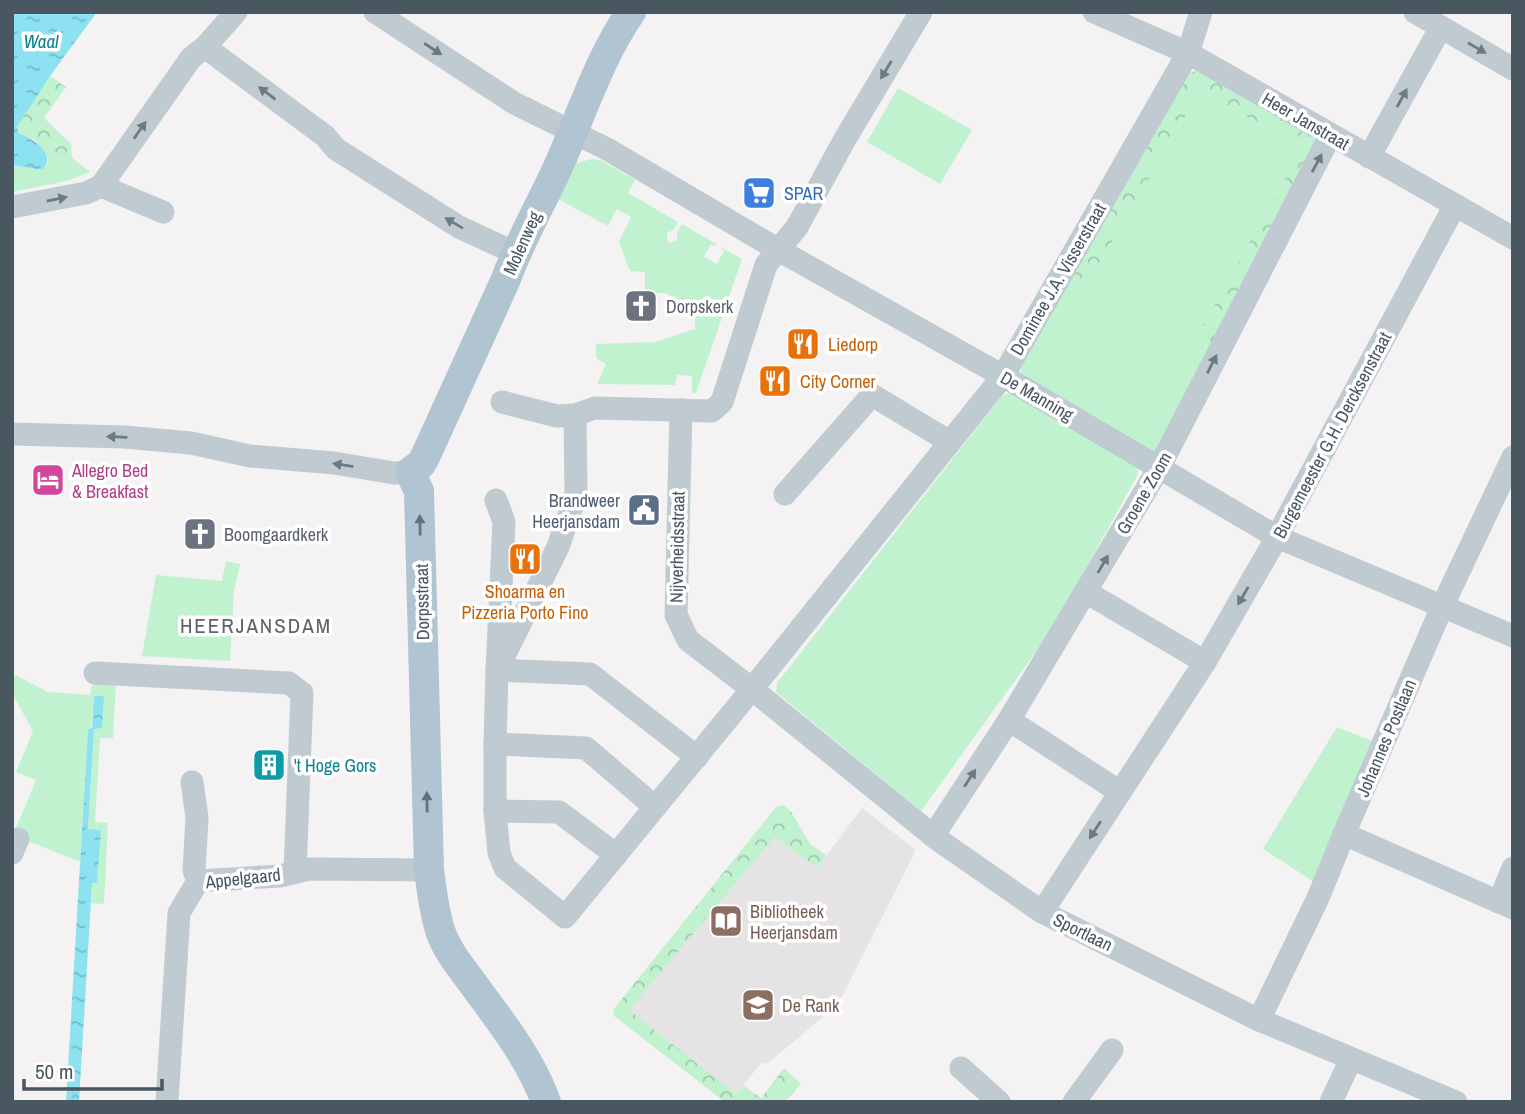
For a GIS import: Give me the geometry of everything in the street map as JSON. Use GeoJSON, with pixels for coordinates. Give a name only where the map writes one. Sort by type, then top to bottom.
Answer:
{"type":"FeatureCollection","features":[{"type":"Feature","properties":{"kind":"main road","name":"Molenweg"},"geometry":{"type":"LineString","coordinates":[[410,472],[421,464],[425,457],[506,279],[515,253],[605,60],[631,12]]}},
{"type":"Feature","properties":{"kind":"main road","name":"Dorpsstraat"},"geometry":{"type":"LineString","coordinates":[[410,472],[419,491],[429,870],[442,934],[452,954],[523,1053],[546,1102]]}},
{"type":"Feature","properties":{"kind":"street"},"geometry":{"type":"LineString","coordinates":[[12,207],[86,193],[101,186],[191,58],[205,47],[236,12]]}},
{"type":"Feature","properties":{"kind":"street","name":"De Manning"},"geometry":{"type":"LineString","coordinates":[[375,12],[514,103],[573,132],[1003,376],[1277,537],[1513,636]]}},
{"type":"Feature","properties":{"kind":"street"},"geometry":{"type":"LineString","coordinates":[[502,402],[557,416],[575,415],[594,408],[712,411],[722,402],[766,265],[797,227],[845,139],[921,12]]}},
{"type":"Feature","properties":{"kind":"street","name":"Heer Janstraat"},"geometry":{"type":"LineString","coordinates":[[1094,12],[1188,53],[1513,238]]}},
{"type":"Feature","properties":{"kind":"street","name":"Dominee J.A. Visserstraat"},"geometry":{"type":"LineString","coordinates":[[752,690],[1003,376],[1188,53],[1201,12]]}},
{"type":"Feature","properties":{"kind":"street"},"geometry":{"type":"LineString","coordinates":[[1415,12],[1513,69]]}},
{"type":"Feature","properties":{"kind":"street"},"geometry":{"type":"LineString","coordinates":[[1369,157],[1441,27]]}},
{"type":"Feature","properties":{"kind":"street"},"geometry":{"type":"LineString","coordinates":[[205,47],[325,136],[336,149],[460,227],[515,253]]}},
{"type":"Feature","properties":{"kind":"street","name":"Groene Zoom"},"geometry":{"type":"LineString","coordinates":[[933,836],[1009,720],[1159,468],[1331,136]]}},
{"type":"Feature","properties":{"kind":"street"},"geometry":{"type":"LineString","coordinates":[[101,186],[163,212]]}},
{"type":"Feature","properties":{"kind":"street","name":"Burgemeester G.H. Dercksenstraat"},"geometry":{"type":"LineString","coordinates":[[1042,912],[1205,662],[1277,537],[1455,205]]}},
{"type":"Feature","properties":{"kind":"street"},"geometry":{"type":"LineString","coordinates":[[785,494],[872,395],[950,442]]}},
{"type":"Feature","properties":{"kind":"street","name":"Nijverheidsstraat"},"geometry":{"type":"LineString","coordinates":[[681,410],[676,615],[688,640],[752,690]]}},
{"type":"Feature","properties":{"kind":"street"},"geometry":{"type":"LineString","coordinates":[[497,670],[558,547],[576,495],[575,415]]}},
{"type":"Feature","properties":{"kind":"street"},"geometry":{"type":"LineString","coordinates":[[12,434],[124,437],[191,443],[250,456],[334,463],[394,473],[410,472]]}},
{"type":"Feature","properties":{"kind":"street","name":"Johannes Postlaan"},"geometry":{"type":"LineString","coordinates":[[1259,1020],[1318,898],[1442,607],[1513,457]]}},
{"type":"Feature","properties":{"kind":"street"},"geometry":{"type":"LineString","coordinates":[[496,500],[504,522],[495,744],[495,811],[499,853],[505,868],[565,917],[752,690]]}},
{"type":"Feature","properties":{"kind":"street"},"geometry":{"type":"LineString","coordinates":[[1086,592],[1205,662]]}},
{"type":"Feature","properties":{"kind":"street"},"geometry":{"type":"LineString","coordinates":[[497,670],[590,674],[697,757]]}},
{"type":"Feature","properties":{"kind":"street"},"geometry":{"type":"LineString","coordinates":[[94,673],[289,682],[302,693],[295,873]]}},
{"type":"Feature","properties":{"kind":"street","name":"Sportlaan"},"geometry":{"type":"LineString","coordinates":[[752,690],[933,836],[1042,912],[1259,1020],[1456,1102]]}},
{"type":"Feature","properties":{"kind":"street"},"geometry":{"type":"LineString","coordinates":[[1009,720],[1120,792]]}},
{"type":"Feature","properties":{"kind":"street"},"geometry":{"type":"LineString","coordinates":[[495,744],[586,748],[655,807]]}},
{"type":"Feature","properties":{"kind":"street"},"geometry":{"type":"LineString","coordinates":[[192,782],[197,817],[194,870],[198,881]]}},
{"type":"Feature","properties":{"kind":"street"},"geometry":{"type":"LineString","coordinates":[[495,811],[559,812],[616,855]]}},
{"type":"Feature","properties":{"kind":"street"},"geometry":{"type":"LineString","coordinates":[[1344,834],[1506,904],[1513,868]]}},
{"type":"Feature","properties":{"kind":"street","name":"Appelgaard"},"geometry":{"type":"LineString","coordinates":[[167,1102],[178,913],[198,881],[280,876],[309,869],[429,870]]}},
{"type":"Feature","properties":{"kind":"street"},"geometry":{"type":"LineString","coordinates":[[1074,1102],[1112,1050]]}},
{"type":"Feature","properties":{"kind":"street"},"geometry":{"type":"LineString","coordinates":[[1331,1102],[1351,1059]]}},
{"type":"Feature","properties":{"kind":"street"},"geometry":{"type":"LineString","coordinates":[[961,1068],[999,1102]]}},
{"type":"Feature","properties":{"kind":"shaded area"},"geometry":{"type":"Polygon","coordinates":[[[862,808],[916,850],[838,1004],[767,1064],[762,1062],[736,1094],[628,1010],[775,837],[817,868],[862,808]]]}},
{"type":"Feature","properties":{"kind":"green space"},"geometry":{"type":"Polygon","coordinates":[[[1197,71],[1321,141],[1211,354],[1191,347],[1300,152],[1299,146],[1207,95],[1196,98],[1086,287],[1069,277],[1185,73],[1197,71]]]}},
{"type":"Feature","properties":{"kind":"green space"},"geometry":{"type":"Polygon","coordinates":[[[50,76],[66,87],[44,118],[71,144],[72,158],[48,159],[36,141],[19,133],[16,127],[50,76]]]}},
{"type":"Feature","properties":{"kind":"green space"},"geometry":{"type":"Polygon","coordinates":[[[898,88],[972,130],[940,184],[867,142],[898,88]]]}},
{"type":"Feature","properties":{"kind":"green space"},"geometry":{"type":"Polygon","coordinates":[[[1207,95],[1300,146],[1300,152],[1191,347],[1211,354],[1156,455],[1021,376],[1020,364],[1069,277],[1086,286],[1196,98],[1207,95]]]}},
{"type":"Feature","properties":{"kind":"green space"},"geometry":{"type":"Polygon","coordinates":[[[72,158],[90,172],[67,181],[12,192],[12,165],[41,170],[48,159],[72,158]]]}},
{"type":"Feature","properties":{"kind":"green space"},"geometry":{"type":"Polygon","coordinates":[[[600,160],[635,180],[628,193],[678,222],[673,230],[667,233],[667,241],[671,243],[677,240],[682,224],[716,244],[711,244],[704,257],[717,264],[724,251],[720,247],[742,259],[696,393],[692,393],[692,376],[677,375],[675,385],[597,384],[606,364],[596,358],[596,344],[655,342],[695,329],[695,307],[665,293],[645,293],[645,272],[630,271],[619,242],[631,217],[617,209],[608,226],[558,199],[576,163],[600,160]]]}},
{"type":"Feature","properties":{"kind":"green space"},"geometry":{"type":"Polygon","coordinates":[[[1010,393],[1137,465],[1138,474],[1053,628],[921,811],[776,692],[777,683],[1002,396],[1010,393]]]}},
{"type":"Feature","properties":{"kind":"green space"},"geometry":{"type":"Polygon","coordinates":[[[226,561],[240,564],[234,591],[230,661],[142,656],[156,575],[222,581],[226,561]]]}},
{"type":"Feature","properties":{"kind":"green space"},"geometry":{"type":"Polygon","coordinates":[[[15,675],[48,692],[90,695],[93,680],[116,682],[113,738],[100,738],[95,822],[108,823],[104,904],[91,903],[92,883],[97,883],[100,830],[88,829],[94,728],[102,728],[94,696],[91,728],[88,729],[80,862],[13,835],[36,780],[16,772],[33,731],[12,693],[12,676],[15,675]]]}},
{"type":"Feature","properties":{"kind":"green space"},"geometry":{"type":"Polygon","coordinates":[[[1337,727],[1375,742],[1317,884],[1263,849],[1337,727]]]}},
{"type":"Feature","properties":{"kind":"green space"},"geometry":{"type":"Polygon","coordinates":[[[784,805],[811,845],[826,855],[817,868],[775,837],[629,1010],[736,1094],[743,1085],[761,1098],[784,1068],[801,1084],[785,1102],[725,1102],[614,1016],[613,1010],[776,807],[784,805]]]}},
{"type":"Feature","properties":{"kind":"water","name":"Waal"},"geometry":{"type":"Polygon","coordinates":[[[12,12],[97,12],[17,127],[19,133],[37,143],[45,153],[46,164],[42,170],[12,165],[12,12]]]}},
{"type":"Feature","properties":{"kind":"water"},"geometry":{"type":"Polygon","coordinates":[[[94,696],[104,696],[102,728],[94,729],[88,829],[101,830],[97,883],[92,883],[79,1102],[66,1102],[88,729],[92,728],[94,696]]]}},
{"type":"Feature","properties":{"kind":"place","name":"SPAR"},"geometry":{"type":"Point","coordinates":[759,193]}},
{"type":"Feature","properties":{"kind":"place","name":"Dorpskerk"},"geometry":{"type":"Point","coordinates":[641,306]}},
{"type":"Feature","properties":{"kind":"place","name":"Liedorp"},"geometry":{"type":"Point","coordinates":[803,344]}},
{"type":"Feature","properties":{"kind":"place","name":"City Corner"},"geometry":{"type":"Point","coordinates":[775,381]}},
{"type":"Feature","properties":{"kind":"place","name":"Allegro Bed & Breakfast"},"geometry":{"type":"Point","coordinates":[48,480]}},
{"type":"Feature","properties":{"kind":"place","name":"Brandweer Heerjansdam"},"geometry":{"type":"Point","coordinates":[644,510]}},
{"type":"Feature","properties":{"kind":"place","name":"Boomgaardkerk"},"geometry":{"type":"Point","coordinates":[200,534]}},
{"type":"Feature","properties":{"kind":"place","name":"Shoarma en Pizzeria Porto Fino"},"geometry":{"type":"Point","coordinates":[525,559]}},
{"type":"Feature","properties":{"kind":"place","name":"'t Hoge Gors"},"geometry":{"type":"Point","coordinates":[269,765]}},
{"type":"Feature","properties":{"kind":"place","name":"Bibliotheek Heerjansdam"},"geometry":{"type":"Point","coordinates":[726,921]}},
{"type":"Feature","properties":{"kind":"place","name":"De Rank"},"geometry":{"type":"Point","coordinates":[758,1005]}},
{"type":"Feature","properties":{"kind":"district","name":"HEERJANSDAM"},"geometry":{"type":"Point","coordinates":[256,625]}}]}
